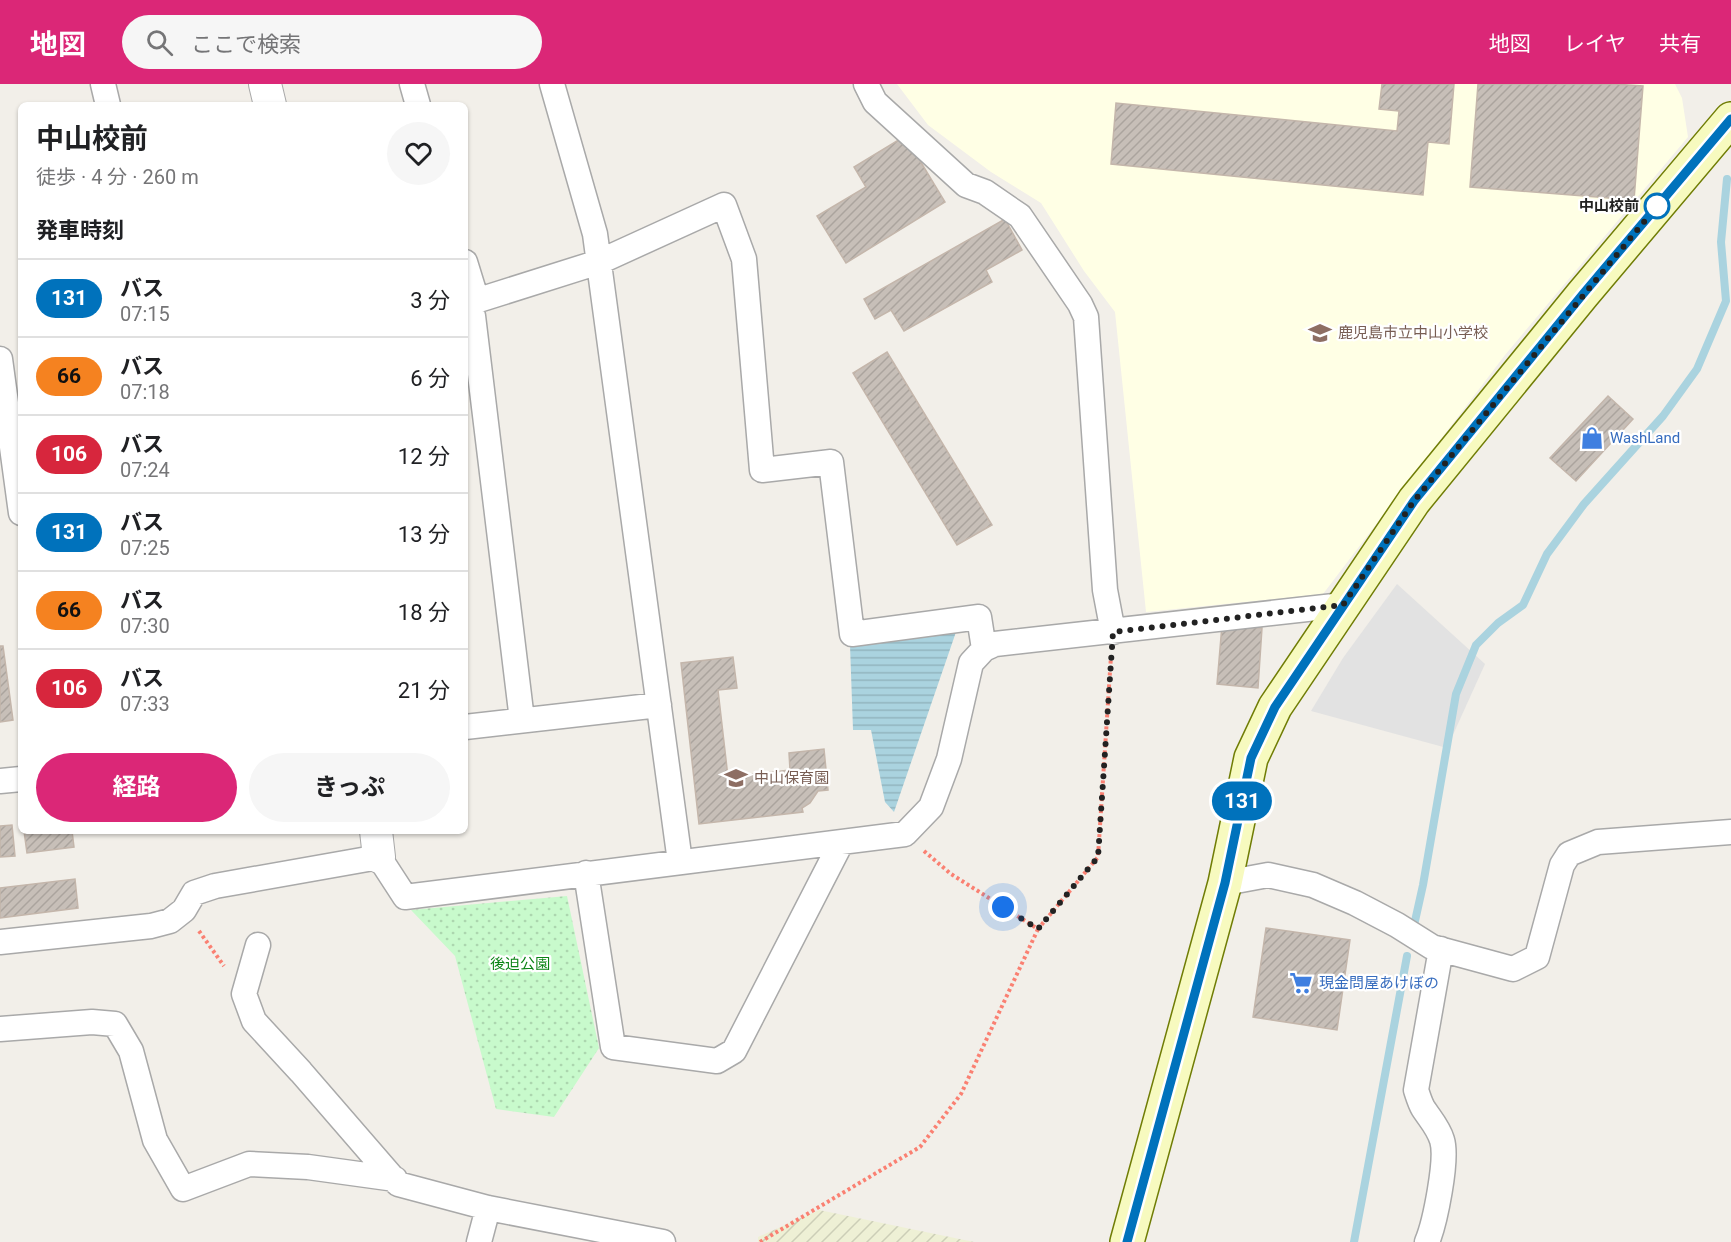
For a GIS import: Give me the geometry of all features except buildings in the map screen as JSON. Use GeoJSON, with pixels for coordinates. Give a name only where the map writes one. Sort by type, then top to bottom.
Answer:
{"type":"FeatureCollection","features":[{"type":"Feature","properties":{"kind":"main road"},"geometry":{"type":"LineString","coordinates":[[1127,1242],[1225,883],[1251,758],[1275,707],[1414,501],[1583,294],[1731,119]]}},
{"type":"Feature","properties":{"kind":"street"},"geometry":{"type":"LineString","coordinates":[[103,84],[107,102]]}},
{"type":"Feature","properties":{"kind":"street"},"geometry":{"type":"LineString","coordinates":[[266,84],[269,102]]}},
{"type":"Feature","properties":{"kind":"street"},"geometry":{"type":"LineString","coordinates":[[412,84],[417,102]]}},
{"type":"Feature","properties":{"kind":"street"},"geometry":{"type":"LineString","coordinates":[[552,84],[595,234],[680,862]]}},
{"type":"Feature","properties":{"kind":"street"},"geometry":{"type":"LineString","coordinates":[[866,84],[875,102],[966,185],[985,192],[1020,216],[1045,250],[1086,317],[1106,591],[1113,632]]}},
{"type":"Feature","properties":{"kind":"street"},"geometry":{"type":"LineString","coordinates":[[522,720],[473,316],[469,303],[599,262],[724,205],[744,259],[762,470],[831,462],[852,634],[979,617],[984,649]]}},
{"type":"Feature","properties":{"kind":"street"},"geometry":{"type":"LineString","coordinates":[[0,359],[18,491]]}},
{"type":"Feature","properties":{"kind":"street"},"geometry":{"type":"LineString","coordinates":[[0,942],[151,926],[170,921],[184,910],[195,893],[378,844],[405,897],[904,834],[931,807],[949,759],[970,663],[984,649],[995,644],[1343,605]]}},
{"type":"Feature","properties":{"kind":"street"},"geometry":{"type":"LineString","coordinates":[[468,727],[659,705]]}},
{"type":"Feature","properties":{"kind":"street"},"geometry":{"type":"LineString","coordinates":[[0,782],[18,779]]}},
{"type":"Feature","properties":{"kind":"street"},"geometry":{"type":"LineString","coordinates":[[1225,883],[1268,875],[1313,885],[1355,903],[1432,947],[1513,969],[1537,957],[1562,865],[1569,854],[1598,842],[1731,832]]}},
{"type":"Feature","properties":{"kind":"street"},"geometry":{"type":"LineString","coordinates":[[586,873],[613,1047],[717,1061],[734,1051],[841,843]]}},
{"type":"Feature","properties":{"kind":"street"},"geometry":{"type":"LineString","coordinates":[[258,945],[243,994],[254,1021],[398,1184],[488,1208],[663,1242]]}},
{"type":"Feature","properties":{"kind":"street"},"geometry":{"type":"LineString","coordinates":[[1427,1242],[1432,1231],[1441,1183],[1443,1143],[1436,1124],[1422,1107],[1416,1090],[1441,949]]}},
{"type":"Feature","properties":{"kind":"street"},"geometry":{"type":"LineString","coordinates":[[0,1029],[92,1022],[115,1024],[132,1051],[155,1140],[183,1190],[249,1164],[308,1167],[395,1179]]}},
{"type":"Feature","properties":{"kind":"street"},"geometry":{"type":"LineString","coordinates":[[479,1242],[488,1208]]}},
{"type":"Feature","properties":{"kind":"path"},"geometry":{"type":"LineString","coordinates":[[760,1242],[921,1147],[961,1094],[1038,929],[1098,857],[1113,632]]}},
{"type":"Feature","properties":{"kind":"path"},"geometry":{"type":"LineString","coordinates":[[904,834],[951,874],[1038,929]]}},
{"type":"Feature","properties":{"kind":"path"},"geometry":{"type":"LineString","coordinates":[[184,910],[243,994]]}},
{"type":"Feature","properties":{"kind":"shaded area","name":"鹿児島市立中山小学校"},"geometry":{"type":"Polygon","coordinates":[[[897,84],[1675,84],[1682,98],[1688,137],[1505,355],[1323,594],[1146,612],[1115,312],[1084,271],[1041,203],[991,172],[928,125],[897,84]]]}},
{"type":"Feature","properties":{"kind":"shaded area"},"geometry":{"type":"Polygon","coordinates":[[[1397,584],[1485,664],[1447,748],[1311,711],[1343,658],[1397,584]]]}},
{"type":"Feature","properties":{"kind":"shaded area"},"geometry":{"type":"Polygon","coordinates":[[[819,1210],[974,1242],[758,1242],[758,1237],[819,1210]]]}},
{"type":"Feature","properties":{"kind":"green space","name":"後迫公園"},"geometry":{"type":"Polygon","coordinates":[[[567,896],[599,1048],[554,1117],[496,1109],[455,956],[411,910],[567,896]]]}},
{"type":"Feature","properties":{"kind":"water"},"geometry":{"type":"Polygon","coordinates":[[[956,632],[894,812],[885,802],[871,730],[853,730],[850,645],[956,632]]]}},
{"type":"Feature","properties":{"kind":"waterway"},"geometry":{"type":"LineString","coordinates":[[1415,921],[1456,694],[1476,645],[1498,623],[1523,605],[1547,554],[1584,504],[1663,416],[1697,369],[1726,301],[1721,242],[1727,179]]}},
{"type":"Feature","properties":{"kind":"waterway"},"geometry":{"type":"LineString","coordinates":[[1354,1242],[1407,956]]}},
{"type":"Feature","properties":{"kind":"bus line","name":"131"},"geometry":{"type":"LineString","coordinates":[[1127,1242],[1225,883],[1251,758],[1275,707],[1414,501],[1583,294],[1731,119]]}},
{"type":"Feature","properties":{"kind":"place","name":"中山校前"},"geometry":{"type":"Point","coordinates":[1657,206]}},
{"type":"Feature","properties":{"kind":"place","name":"鹿児島市立中山小学校"},"geometry":{"type":"Point","coordinates":[1320,333]}},
{"type":"Feature","properties":{"kind":"place","name":"WashLand"},"geometry":{"type":"Point","coordinates":[1592,438]}},
{"type":"Feature","properties":{"kind":"place","name":"中山保育園"},"geometry":{"type":"Point","coordinates":[736,778]}},
{"type":"Feature","properties":{"kind":"place","name":"現金問屋あけぼの"},"geometry":{"type":"Point","coordinates":[1301,983]}},
{"type":"Feature","properties":{"kind":"route"},"geometry":{"type":"LineString","coordinates":[[1003,907],[1038,929],[1098,857],[1113,632],[1343,605],[1414,501],[1657,206]]}}]}
